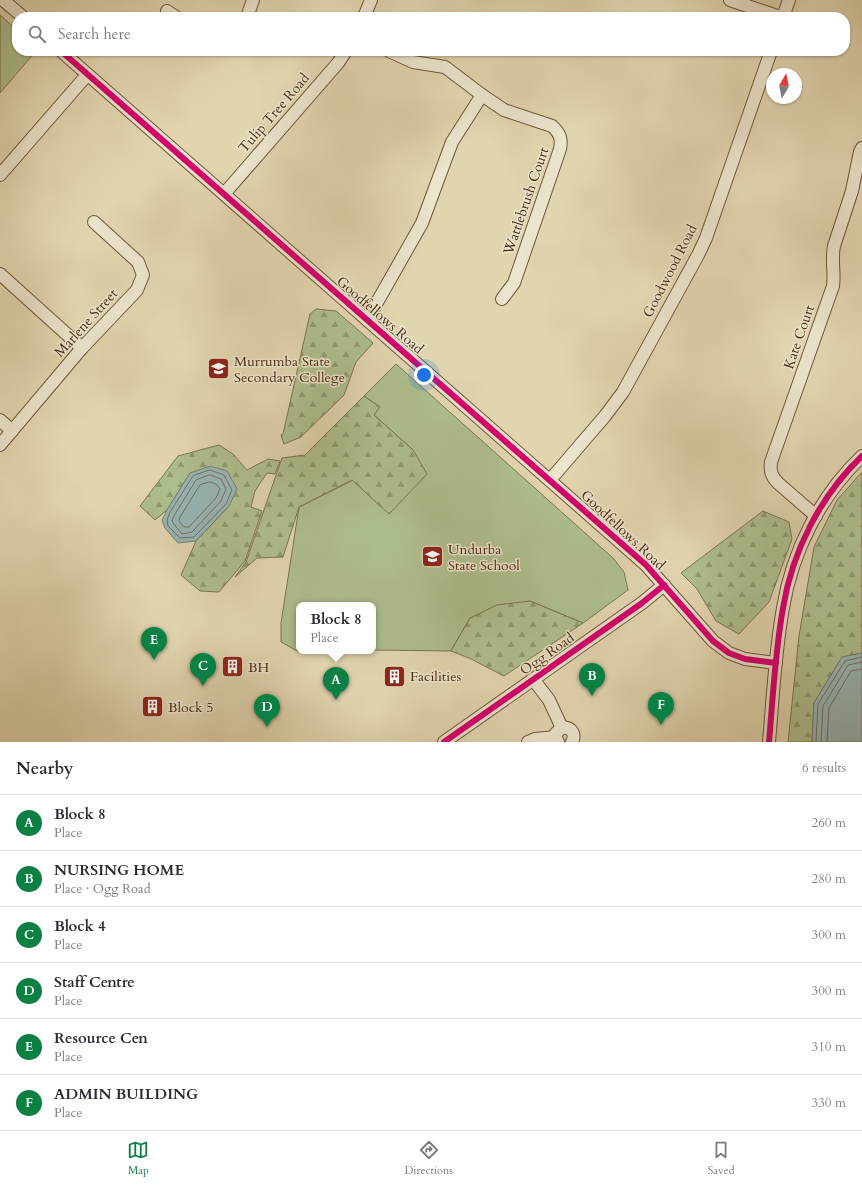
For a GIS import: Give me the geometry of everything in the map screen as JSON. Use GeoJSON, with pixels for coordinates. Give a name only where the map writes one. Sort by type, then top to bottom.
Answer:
{"type":"FeatureCollection","features":[{"type":"Feature","properties":{"kind":"street"},"geometry":{"type":"LineString","coordinates":[[3,0],[17,12]]}},
{"type":"Feature","properties":{"kind":"street"},"geometry":{"type":"LineString","coordinates":[[249,12],[253,0]]}},
{"type":"Feature","properties":{"kind":"street"},"geometry":{"type":"LineString","coordinates":[[366,12],[371,0]]}},
{"type":"Feature","properties":{"kind":"street"},"geometry":{"type":"LineString","coordinates":[[730,0],[765,12]]}},
{"type":"Feature","properties":{"kind":"street"},"geometry":{"type":"LineString","coordinates":[[785,12],[789,0]]}},
{"type":"Feature","properties":{"kind":"street","name":"Goodfellows Road"},"geometry":{"type":"LineString","coordinates":[[66,56],[646,565],[713,641],[730,653],[745,659],[776,663]]}},
{"type":"Feature","properties":{"kind":"street","name":"Tulip Tree Road"},"geometry":{"type":"LineString","coordinates":[[224,194],[343,56]]}},
{"type":"Feature","properties":{"kind":"street","name":"Wattlebrush Court"},"geometry":{"type":"LineString","coordinates":[[400,56],[413,62],[445,67],[482,95],[509,112],[552,126],[558,131],[561,137],[560,149],[514,283],[502,299]]}},
{"type":"Feature","properties":{"kind":"street","name":"Goodwood Road"},"geometry":{"type":"LineString","coordinates":[[550,480],[605,416],[623,392],[698,255],[706,238],[769,56]]}},
{"type":"Feature","properties":{"kind":"street"},"geometry":{"type":"LineString","coordinates":[[0,175],[87,75]]}},
{"type":"Feature","properties":{"kind":"street"},"geometry":{"type":"LineString","coordinates":[[368,320],[422,223],[452,142],[482,95]]}},
{"type":"Feature","properties":{"kind":"street","name":"Kate Court"},"geometry":{"type":"LineString","coordinates":[[816,516],[778,483],[773,478],[770,470],[833,286],[834,277],[832,253],[852,191],[862,148]]}},
{"type":"Feature","properties":{"kind":"street","name":"Marlene Street"},"geometry":{"type":"LineString","coordinates":[[0,445],[82,348],[136,290],[143,275],[138,262],[94,222]]}},
{"type":"Feature","properties":{"kind":"street"},"geometry":{"type":"LineString","coordinates":[[0,274],[82,348]]}},
{"type":"Feature","properties":{"kind":"street"},"geometry":{"type":"LineString","coordinates":[[0,420],[12,431]]}},
{"type":"Feature","properties":{"kind":"street"},"geometry":{"type":"LineString","coordinates":[[769,742],[783,607],[792,569],[803,540],[816,516],[835,487],[862,456]]}},
{"type":"Feature","properties":{"kind":"street","name":"Ogg Road"},"geometry":{"type":"LineString","coordinates":[[444,742],[642,603],[664,585]]}},
{"type":"Feature","properties":{"kind":"street"},"geometry":{"type":"LineString","coordinates":[[533,679],[549,700],[558,736]]}},
{"type":"Feature","properties":{"kind":"street"},"geometry":{"type":"LineString","coordinates":[[528,742],[535,739],[558,736],[566,727],[572,730],[574,736],[572,742]]}},
{"type":"Feature","properties":{"kind":"green space"},"geometry":{"type":"Polygon","coordinates":[[[0,15],[12,26],[12,56],[32,56],[0,93],[0,15]]]}},
{"type":"Feature","properties":{"kind":"green space"},"geometry":{"type":"Polygon","coordinates":[[[316,309],[336,311],[373,343],[356,362],[344,395],[301,437],[284,444],[281,435],[283,434],[310,314],[316,309]]]}},
{"type":"Feature","properties":{"kind":"green space"},"geometry":{"type":"Polygon","coordinates":[[[396,364],[613,558],[624,572],[628,590],[583,623],[530,601],[470,618],[451,651],[376,650],[376,602],[296,602],[296,650],[281,642],[281,623],[299,507],[413,450],[374,415],[379,407],[364,396],[396,364]]]}},
{"type":"Feature","properties":{"kind":"green space"},"geometry":{"type":"Polygon","coordinates":[[[364,396],[380,407],[374,415],[413,450],[427,474],[389,514],[352,480],[299,507],[283,557],[257,558],[235,577],[246,562],[282,458],[305,455],[364,396]]]}},
{"type":"Feature","properties":{"kind":"green space"},"geometry":{"type":"Polygon","coordinates":[[[219,445],[233,454],[247,470],[268,459],[280,461],[275,474],[267,473],[255,491],[251,507],[262,511],[245,561],[219,592],[200,591],[181,575],[196,541],[229,506],[190,473],[167,510],[155,520],[140,506],[178,456],[219,445]]]}},
{"type":"Feature","properties":{"kind":"green space"},"geometry":{"type":"Polygon","coordinates":[[[862,472],[862,653],[842,657],[814,703],[812,742],[788,742],[799,636],[814,547],[837,500],[862,472]]]}},
{"type":"Feature","properties":{"kind":"green space"},"geometry":{"type":"Polygon","coordinates":[[[763,511],[789,522],[792,539],[769,602],[739,634],[716,621],[697,589],[681,573],[763,511]]]}},
{"type":"Feature","properties":{"kind":"green space"},"geometry":{"type":"Polygon","coordinates":[[[530,601],[583,623],[504,676],[469,658],[451,651],[470,618],[497,605],[530,601]]]}},
{"type":"Feature","properties":{"kind":"water"},"geometry":{"type":"Polygon","coordinates":[[[210,466],[227,471],[237,489],[229,506],[196,541],[178,543],[165,528],[162,520],[190,473],[210,466]]]}},
{"type":"Feature","properties":{"kind":"water"},"geometry":{"type":"Polygon","coordinates":[[[862,653],[862,742],[812,742],[814,703],[842,657],[862,653]]]}},
{"type":"Feature","properties":{"kind":"cycle path"},"geometry":{"type":"LineString","coordinates":[[67,56],[646,565],[713,641],[729,653],[745,659],[776,663]]}},
{"type":"Feature","properties":{"kind":"cycle path"},"geometry":{"type":"LineString","coordinates":[[769,742],[774,675],[780,625],[787,587],[793,566],[810,526],[821,507],[833,489],[862,456]]}},
{"type":"Feature","properties":{"kind":"cycle path"},"geometry":{"type":"LineString","coordinates":[[444,742],[642,603],[664,585]]}},
{"type":"Feature","properties":{"kind":"place","name":"Murrumba State Secondary College"},"geometry":{"type":"Point","coordinates":[218,369]}},
{"type":"Feature","properties":{"kind":"place","name":"Undurba State School"},"geometry":{"type":"Point","coordinates":[432,557]}},
{"type":"Feature","properties":{"kind":"place","name":"Resource Cen"},"geometry":{"type":"Point","coordinates":[154,660]}},
{"type":"Feature","properties":{"kind":"place","name":"BH"},"geometry":{"type":"Point","coordinates":[233,667]}},
{"type":"Feature","properties":{"kind":"place","name":"Facilities"},"geometry":{"type":"Point","coordinates":[394,676]}},
{"type":"Feature","properties":{"kind":"place","name":"Block 4"},"geometry":{"type":"Point","coordinates":[203,686]}},
{"type":"Feature","properties":{"kind":"place","name":"NURSING HOME"},"geometry":{"type":"Point","coordinates":[592,696]}},
{"type":"Feature","properties":{"kind":"place","name":"Block 8"},"geometry":{"type":"Point","coordinates":[336,700]}},
{"type":"Feature","properties":{"kind":"place","name":"Block 5"},"geometry":{"type":"Point","coordinates":[152,707]}},
{"type":"Feature","properties":{"kind":"place","name":"ADMIN BUILDING"},"geometry":{"type":"Point","coordinates":[661,725]}},
{"type":"Feature","properties":{"kind":"place","name":"Staff Centre"},"geometry":{"type":"Point","coordinates":[267,727]}}]}
